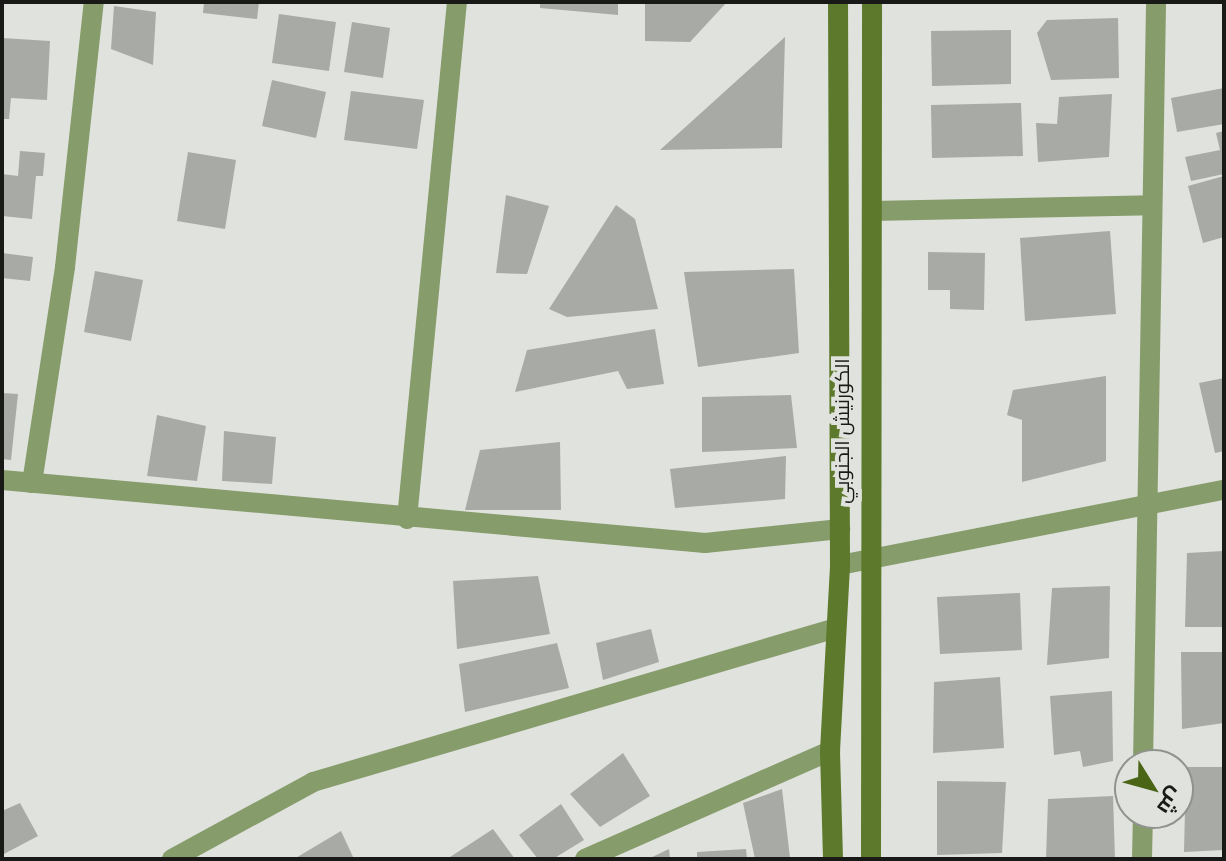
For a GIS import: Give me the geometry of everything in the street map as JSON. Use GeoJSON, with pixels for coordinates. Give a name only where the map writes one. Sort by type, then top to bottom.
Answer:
{"type":"FeatureCollection","features":[{"type":"Feature","properties":{"kind":"main road","name":"الكورنيش الجنوبي"},"geometry":{"type":"LineString","coordinates":[[833,859],[830,751],[840,565],[838,2]]}},
{"type":"Feature","properties":{"kind":"main road","name":"الكورنيش الجنوبي"},"geometry":{"type":"LineString","coordinates":[[871,859],[872,2]]}},
{"type":"Feature","properties":{"kind":"street"},"geometry":{"type":"LineString","coordinates":[[32,483],[65,267],[94,2]]}},
{"type":"Feature","properties":{"kind":"street"},"geometry":{"type":"LineString","coordinates":[[407,519],[457,2]]}},
{"type":"Feature","properties":{"kind":"street"},"geometry":{"type":"LineString","coordinates":[[1143,749],[1156,2]]}},
{"type":"Feature","properties":{"kind":"street"},"geometry":{"type":"LineString","coordinates":[[872,211],[1152,205]]}},
{"type":"Feature","properties":{"kind":"street"},"geometry":{"type":"LineString","coordinates":[[2,480],[407,519],[705,543],[840,529]]}},
{"type":"Feature","properties":{"kind":"street"},"geometry":{"type":"LineString","coordinates":[[840,565],[871,555],[1146,509],[1224,490]]}},
{"type":"Feature","properties":{"kind":"street"},"geometry":{"type":"LineString","coordinates":[[172,859],[313,782],[836,628]]}},
{"type":"Feature","properties":{"kind":"street"},"geometry":{"type":"LineString","coordinates":[[585,859],[830,751]]}},
{"type":"Feature","properties":{"kind":"street"},"geometry":{"type":"LineString","coordinates":[[1142,859],[1143,829]]}},
{"type":"Feature","properties":{"kind":"building"},"geometry":{"type":"Polygon","coordinates":[[[204,2],[259,2],[257,19],[203,13],[204,2]]]}},
{"type":"Feature","properties":{"kind":"building"},"geometry":{"type":"Polygon","coordinates":[[[540,2],[618,2],[618,15],[540,8],[540,2]]]}},
{"type":"Feature","properties":{"kind":"building"},"geometry":{"type":"Polygon","coordinates":[[[645,2],[727,2],[690,42],[645,41],[645,2]]]}},
{"type":"Feature","properties":{"kind":"building"},"geometry":{"type":"Polygon","coordinates":[[[114,6],[156,12],[153,65],[111,49],[114,6]]]}},
{"type":"Feature","properties":{"kind":"building"},"geometry":{"type":"Polygon","coordinates":[[[279,14],[336,22],[329,71],[272,63],[279,14]]]}},
{"type":"Feature","properties":{"kind":"building"},"geometry":{"type":"Polygon","coordinates":[[[1118,18],[1119,78],[1051,80],[1037,33],[1047,20],[1118,18]]]}},
{"type":"Feature","properties":{"kind":"building"},"geometry":{"type":"Polygon","coordinates":[[[352,22],[390,28],[383,78],[344,72],[352,22]]]}},
{"type":"Feature","properties":{"kind":"building"},"geometry":{"type":"Polygon","coordinates":[[[1011,30],[1011,84],[932,86],[931,31],[1011,30]]]}},
{"type":"Feature","properties":{"kind":"building"},"geometry":{"type":"Polygon","coordinates":[[[785,37],[782,148],[660,150],[785,37]]]}},
{"type":"Feature","properties":{"kind":"building"},"geometry":{"type":"Polygon","coordinates":[[[2,38],[50,41],[47,100],[11,98],[9,119],[2,119],[2,38]]]}},
{"type":"Feature","properties":{"kind":"building"},"geometry":{"type":"Polygon","coordinates":[[[272,80],[326,92],[316,138],[262,126],[272,80]]]}},
{"type":"Feature","properties":{"kind":"building"},"geometry":{"type":"Polygon","coordinates":[[[1224,88],[1224,124],[1177,132],[1171,98],[1224,88]]]}},
{"type":"Feature","properties":{"kind":"building"},"geometry":{"type":"Polygon","coordinates":[[[351,91],[424,100],[417,149],[344,140],[351,91]]]}},
{"type":"Feature","properties":{"kind":"building"},"geometry":{"type":"Polygon","coordinates":[[[1112,94],[1109,157],[1038,162],[1036,123],[1057,124],[1059,97],[1112,94]]]}},
{"type":"Feature","properties":{"kind":"building"},"geometry":{"type":"Polygon","coordinates":[[[1021,103],[1023,156],[932,158],[931,105],[1021,103]]]}},
{"type":"Feature","properties":{"kind":"building"},"geometry":{"type":"Polygon","coordinates":[[[1224,131],[1224,174],[1191,181],[1185,157],[1220,150],[1216,133],[1224,131]]]}},
{"type":"Feature","properties":{"kind":"building"},"geometry":{"type":"Polygon","coordinates":[[[20,151],[45,153],[43,176],[36,176],[32,219],[2,216],[2,174],[18,176],[20,151]]]}},
{"type":"Feature","properties":{"kind":"building"},"geometry":{"type":"Polygon","coordinates":[[[188,152],[236,160],[225,229],[177,221],[188,152]]]}},
{"type":"Feature","properties":{"kind":"building"},"geometry":{"type":"Polygon","coordinates":[[[1224,176],[1224,237],[1203,243],[1188,186],[1224,176]]]}},
{"type":"Feature","properties":{"kind":"building"},"geometry":{"type":"Polygon","coordinates":[[[506,195],[549,206],[527,274],[496,273],[506,195]]]}},
{"type":"Feature","properties":{"kind":"building"},"geometry":{"type":"Polygon","coordinates":[[[616,205],[635,219],[658,309],[567,317],[549,309],[616,205]]]}},
{"type":"Feature","properties":{"kind":"building"},"geometry":{"type":"Polygon","coordinates":[[[1110,231],[1116,314],[1025,321],[1020,238],[1110,231]]]}},
{"type":"Feature","properties":{"kind":"building"},"geometry":{"type":"Polygon","coordinates":[[[928,252],[985,253],[984,310],[950,309],[950,290],[928,290],[928,252]]]}},
{"type":"Feature","properties":{"kind":"building"},"geometry":{"type":"Polygon","coordinates":[[[2,253],[33,257],[30,281],[2,278],[2,253]]]}},
{"type":"Feature","properties":{"kind":"building"},"geometry":{"type":"Polygon","coordinates":[[[794,269],[799,353],[698,367],[684,272],[794,269]]]}},
{"type":"Feature","properties":{"kind":"building"},"geometry":{"type":"Polygon","coordinates":[[[95,271],[143,280],[131,341],[84,332],[95,271]]]}},
{"type":"Feature","properties":{"kind":"building"},"geometry":{"type":"Polygon","coordinates":[[[655,329],[664,384],[627,389],[618,371],[515,392],[527,350],[655,329]]]}},
{"type":"Feature","properties":{"kind":"building"},"geometry":{"type":"Polygon","coordinates":[[[1106,376],[1106,461],[1022,482],[1022,420],[1007,415],[1013,390],[1106,376]]]}},
{"type":"Feature","properties":{"kind":"building"},"geometry":{"type":"Polygon","coordinates":[[[1224,378],[1224,451],[1215,453],[1199,383],[1224,378]]]}},
{"type":"Feature","properties":{"kind":"building"},"geometry":{"type":"Polygon","coordinates":[[[2,393],[18,394],[11,460],[2,459],[2,393]]]}},
{"type":"Feature","properties":{"kind":"building"},"geometry":{"type":"Polygon","coordinates":[[[791,395],[797,448],[702,452],[702,397],[791,395]]]}},
{"type":"Feature","properties":{"kind":"building"},"geometry":{"type":"Polygon","coordinates":[[[157,415],[206,426],[197,481],[147,476],[157,415]]]}},
{"type":"Feature","properties":{"kind":"building"},"geometry":{"type":"Polygon","coordinates":[[[224,431],[276,437],[272,484],[222,481],[224,431]]]}},
{"type":"Feature","properties":{"kind":"building"},"geometry":{"type":"Polygon","coordinates":[[[560,442],[561,510],[465,510],[480,450],[560,442]]]}},
{"type":"Feature","properties":{"kind":"building"},"geometry":{"type":"Polygon","coordinates":[[[786,456],[785,499],[675,508],[670,469],[786,456]]]}},
{"type":"Feature","properties":{"kind":"building"},"geometry":{"type":"Polygon","coordinates":[[[1224,551],[1224,627],[1185,627],[1187,553],[1224,551]]]}},
{"type":"Feature","properties":{"kind":"building"},"geometry":{"type":"Polygon","coordinates":[[[538,576],[550,634],[457,649],[453,581],[538,576]]]}},
{"type":"Feature","properties":{"kind":"building"},"geometry":{"type":"Polygon","coordinates":[[[1110,586],[1109,658],[1047,665],[1052,588],[1110,586]]]}},
{"type":"Feature","properties":{"kind":"building"},"geometry":{"type":"Polygon","coordinates":[[[1020,593],[1022,650],[940,654],[937,597],[1020,593]]]}},
{"type":"Feature","properties":{"kind":"building"},"geometry":{"type":"Polygon","coordinates":[[[651,629],[659,662],[603,680],[596,643],[651,629]]]}},
{"type":"Feature","properties":{"kind":"building"},"geometry":{"type":"Polygon","coordinates":[[[557,643],[569,688],[465,712],[459,664],[557,643]]]}},
{"type":"Feature","properties":{"kind":"building"},"geometry":{"type":"Polygon","coordinates":[[[1181,652],[1224,652],[1224,723],[1182,729],[1181,652]]]}},
{"type":"Feature","properties":{"kind":"building"},"geometry":{"type":"Polygon","coordinates":[[[1000,677],[1004,748],[933,753],[934,682],[1000,677]]]}},
{"type":"Feature","properties":{"kind":"building"},"geometry":{"type":"Polygon","coordinates":[[[1112,691],[1113,761],[1083,767],[1080,751],[1054,755],[1050,696],[1112,691]]]}},
{"type":"Feature","properties":{"kind":"building"},"geometry":{"type":"Polygon","coordinates":[[[623,753],[650,796],[600,827],[570,794],[623,753]]]}},
{"type":"Feature","properties":{"kind":"building"},"geometry":{"type":"Polygon","coordinates":[[[1194,767],[1224,767],[1224,850],[1184,852],[1185,829],[1194,829],[1194,767]]]}},
{"type":"Feature","properties":{"kind":"building"},"geometry":{"type":"Polygon","coordinates":[[[937,781],[1006,782],[1002,853],[937,855],[937,781]]]}},
{"type":"Feature","properties":{"kind":"building"},"geometry":{"type":"Polygon","coordinates":[[[782,789],[790,858],[755,859],[743,803],[782,789]]]}},
{"type":"Feature","properties":{"kind":"building"},"geometry":{"type":"Polygon","coordinates":[[[1113,796],[1115,859],[1046,859],[1048,799],[1113,796]]]}},
{"type":"Feature","properties":{"kind":"building"},"geometry":{"type":"Polygon","coordinates":[[[20,803],[38,836],[2,855],[2,811],[20,803]]]}},
{"type":"Feature","properties":{"kind":"building"},"geometry":{"type":"Polygon","coordinates":[[[561,804],[584,840],[553,859],[538,859],[519,835],[561,804]]]}},
{"type":"Feature","properties":{"kind":"building"},"geometry":{"type":"Polygon","coordinates":[[[493,829],[515,859],[447,859],[493,829]]]}},
{"type":"Feature","properties":{"kind":"building"},"geometry":{"type":"Polygon","coordinates":[[[341,831],[354,859],[294,859],[341,831]]]}},
{"type":"Feature","properties":{"kind":"building"},"geometry":{"type":"Polygon","coordinates":[[[669,849],[670,859],[648,859],[669,849]]]}},
{"type":"Feature","properties":{"kind":"building"},"geometry":{"type":"Polygon","coordinates":[[[746,849],[747,859],[697,859],[697,852],[746,849]]]}}]}
